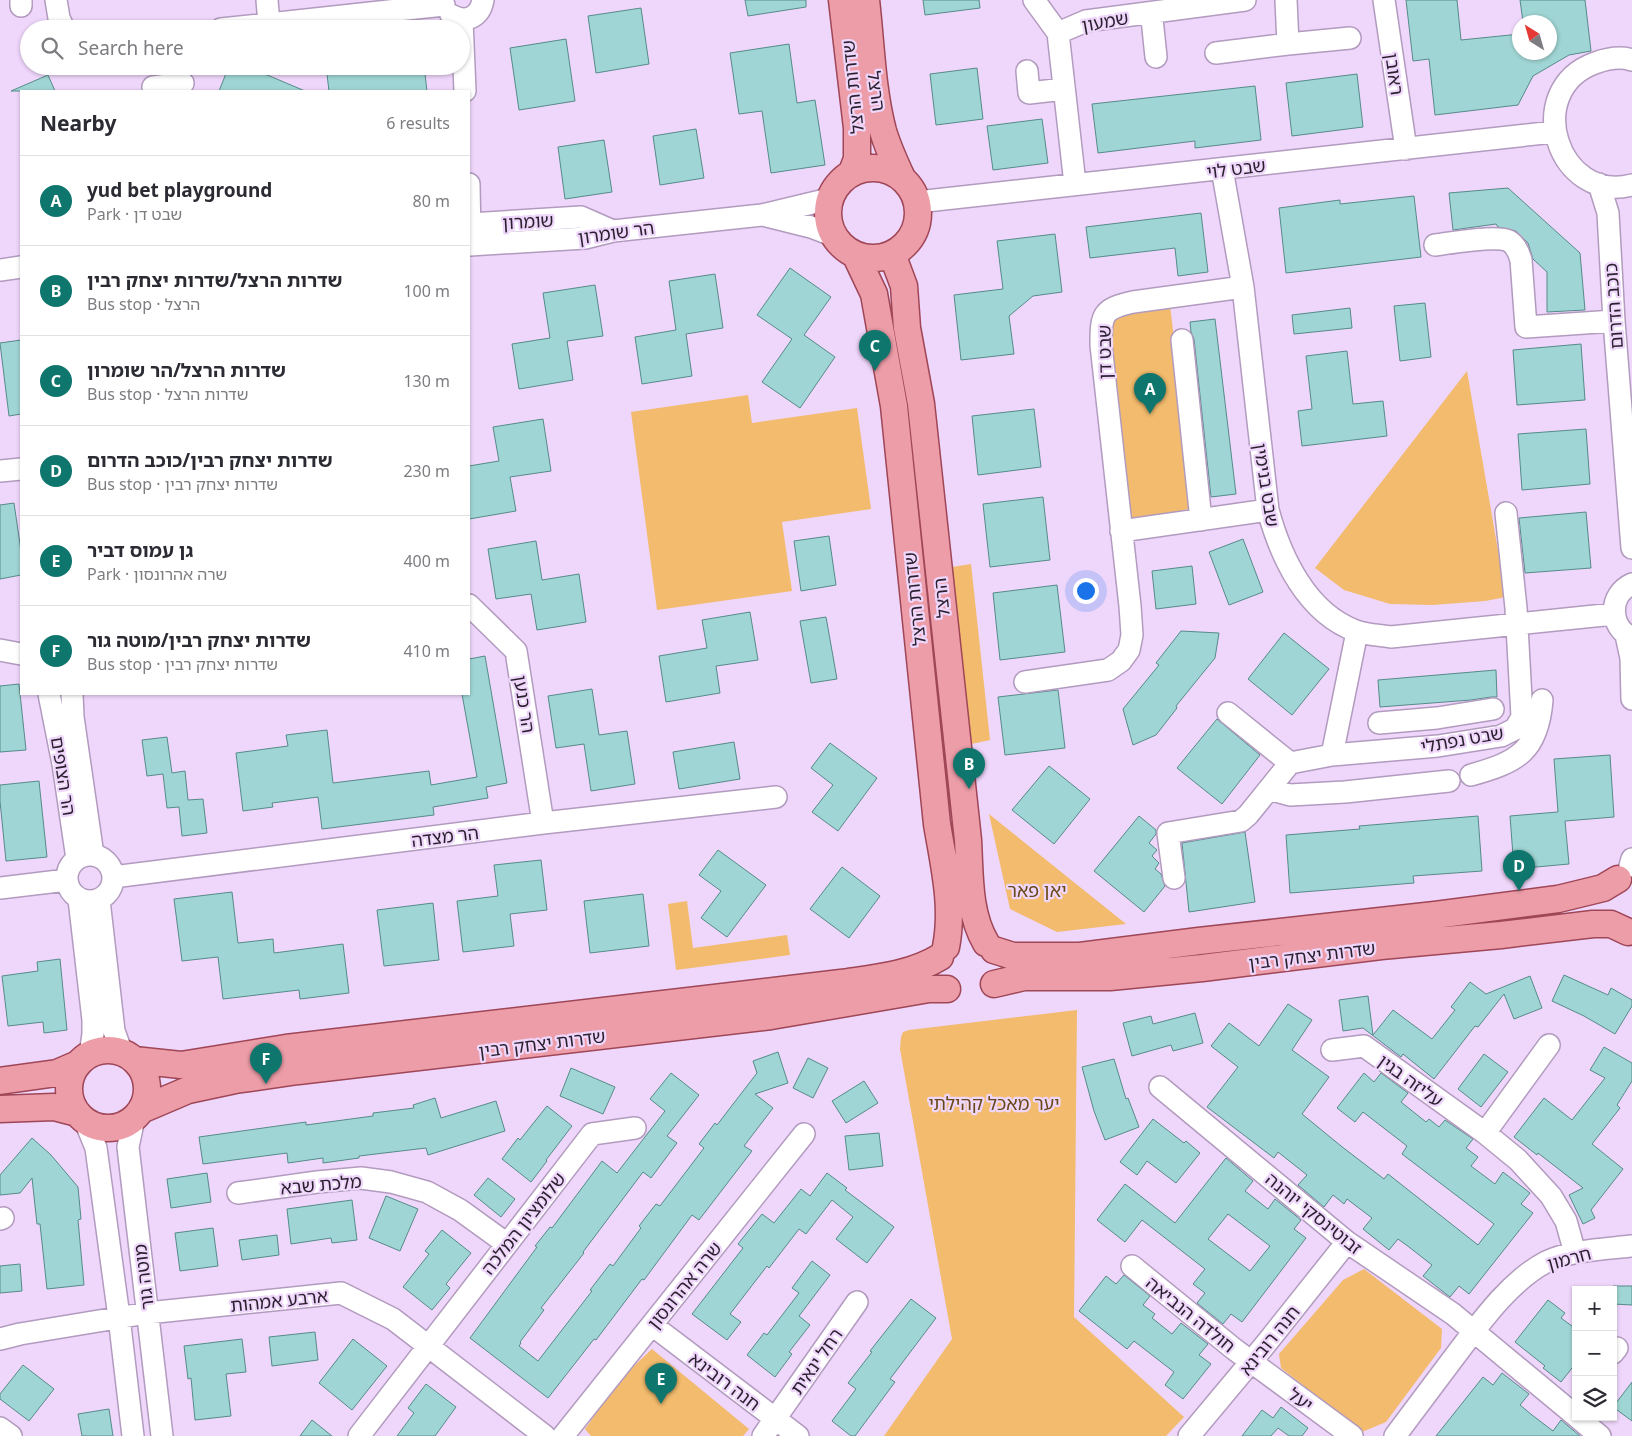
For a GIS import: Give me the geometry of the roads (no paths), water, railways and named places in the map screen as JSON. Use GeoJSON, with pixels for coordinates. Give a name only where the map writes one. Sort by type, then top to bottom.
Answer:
{"type":"FeatureCollection","features":[{"type":"Feature","properties":{"kind":"main road","name":"שדרות הרצל"},"geometry":{"type":"LineString","coordinates":[[842,0],[857,128],[857,159],[852,172]]}},
{"type":"Feature","properties":{"kind":"main road","name":"הרצל"},"geometry":{"type":"LineString","coordinates":[[866,0],[878,108],[889,149],[902,178]]}},
{"type":"Feature","properties":{"kind":"main road"},"geometry":{"type":"LineString","coordinates":[[832,235],[828,224],[827,211],[829,199],[834,188],[842,179],[852,172],[865,168],[891,171],[902,178],[912,189],[917,202],[916,227],[911,238],[903,247],[881,258],[868,259],[856,256]]}},
{"type":"Feature","properties":{"kind":"main road","name":"שדרות הרצל"},"geometry":{"type":"LineString","coordinates":[[832,235],[842,247],[856,256],[874,294],[894,406],[937,824],[948,888],[950,922],[943,952]]}},
{"type":"Feature","properties":{"kind":"main road","name":"הרצל"},"geometry":{"type":"LineString","coordinates":[[892,254],[904,286],[907,328],[921,404],[974,910],[980,932],[990,946]]}},
{"type":"Feature","properties":{"kind":"main road"},"geometry":{"type":"LineString","coordinates":[[1628,867],[1614,890],[1613,902],[1615,914],[1620,924],[1630,934]]}},
{"type":"Feature","properties":{"kind":"main road","name":"שדרות יצחק רבין"},"geometry":{"type":"LineString","coordinates":[[990,946],[1013,956],[1080,956],[1435,915],[1558,899],[1603,888],[1628,867]]}},
{"type":"Feature","properties":{"kind":"main road","name":"שדרות יצחק רבין"},"geometry":{"type":"LineString","coordinates":[[138,1114],[188,1090],[236,1080],[298,1071],[771,1016],[929,989],[972,992],[1024,977],[1110,977],[1593,924],[1611,924],[1630,934]]}},
{"type":"Feature","properties":{"kind":"main road"},"geometry":{"type":"LineString","coordinates":[[961,938],[978,938],[990,946],[999,967],[972,992],[939,974],[938,966],[943,952],[961,938]]}},
{"type":"Feature","properties":{"kind":"main road","name":"שדרות יצחק רבין"},"geometry":{"type":"LineString","coordinates":[[128,1056],[181,1066],[286,1048],[841,983],[925,966],[943,952]]}},
{"type":"Feature","properties":{"kind":"main road"},"geometry":{"type":"LineString","coordinates":[[0,1080],[57,1073],[105,1050],[128,1056],[143,1071],[147,1085],[147,1095],[138,1114],[123,1125],[110,1128],[97,1127],[81,1117],[54,1107],[0,1109]]}},
{"type":"Feature","properties":{"kind":"main road"},"geometry":{"type":"LineString","coordinates":[[81,1117],[71,1102],[69,1092],[71,1078],[84,1060]]}},
{"type":"Feature","properties":{"kind":"street"},"geometry":{"type":"LineString","coordinates":[[56,0],[60,20]]}},
{"type":"Feature","properties":{"kind":"street"},"geometry":{"type":"LineString","coordinates":[[267,0],[269,20]]}},
{"type":"Feature","properties":{"kind":"street"},"geometry":{"type":"LineString","coordinates":[[301,20],[444,2],[450,15],[462,20],[468,19],[479,12],[484,0]]}},
{"type":"Feature","properties":{"kind":"street"},"geometry":{"type":"LineString","coordinates":[[1034,0],[1058,33]]}},
{"type":"Feature","properties":{"kind":"street","name":"שמעון"},"geometry":{"type":"LineString","coordinates":[[1075,184],[1058,33],[1086,21],[1245,0]]}},
{"type":"Feature","properties":{"kind":"street"},"geometry":{"type":"LineString","coordinates":[[1286,0],[1288,44]]}},
{"type":"Feature","properties":{"kind":"street","name":"ראובן"},"geometry":{"type":"LineString","coordinates":[[1384,0],[1406,149]]}},
{"type":"Feature","properties":{"kind":"street"},"geometry":{"type":"LineString","coordinates":[[1153,13],[1156,57]]}},
{"type":"Feature","properties":{"kind":"street"},"geometry":{"type":"LineString","coordinates":[[1216,53],[1350,38]]}},
{"type":"Feature","properties":{"kind":"street"},"geometry":{"type":"LineString","coordinates":[[1632,60],[1606,59],[1587,66],[1571,78],[1560,94],[1554,113],[1554,132],[1560,150],[1569,165],[1583,176],[1599,184],[1613,186],[1632,185]]}},
{"type":"Feature","properties":{"kind":"street"},"geometry":{"type":"LineString","coordinates":[[1026,71],[1029,93],[1064,89]]}},
{"type":"Feature","properties":{"kind":"street"},"geometry":{"type":"LineString","coordinates":[[464,75],[465,90]]}},
{"type":"Feature","properties":{"kind":"street"},"geometry":{"type":"LineString","coordinates":[[154,90],[153,86],[183,80]]}},
{"type":"Feature","properties":{"kind":"street","name":"שבט לוי"},"geometry":{"type":"LineString","coordinates":[[917,202],[1554,132]]}},
{"type":"Feature","properties":{"kind":"street","name":"שבט בנימין"},"geometry":{"type":"LineString","coordinates":[[1222,169],[1243,287],[1268,510],[1273,530],[1297,581],[1318,606],[1338,622],[1357,632],[1391,637],[1614,614]]}},
{"type":"Feature","properties":{"kind":"street","name":"כוכב הדרום"},"geometry":{"type":"LineString","coordinates":[[1599,184],[1608,213],[1614,321],[1632,548]]}},
{"type":"Feature","properties":{"kind":"street"},"geometry":{"type":"LineString","coordinates":[[762,215],[829,199]]}},
{"type":"Feature","properties":{"kind":"street"},"geometry":{"type":"LineString","coordinates":[[762,215],[811,226],[832,235]]}},
{"type":"Feature","properties":{"kind":"street","name":"הר שומרון"},"geometry":{"type":"LineString","coordinates":[[613,231],[762,215]]}},
{"type":"Feature","properties":{"kind":"street","name":"שומרון"},"geometry":{"type":"LineString","coordinates":[[470,240],[581,218],[613,231]]}},
{"type":"Feature","properties":{"kind":"street"},"geometry":{"type":"LineString","coordinates":[[1435,245],[1496,238],[1511,243],[1518,250],[1521,260],[1526,327],[1614,321]]}},
{"type":"Feature","properties":{"kind":"street"},"geometry":{"type":"LineString","coordinates":[[0,270],[20,266]]}},
{"type":"Feature","properties":{"kind":"street","name":"שבט דן"},"geometry":{"type":"LineString","coordinates":[[1025,682],[1108,670],[1121,661],[1129,650],[1132,635],[1101,345],[1103,317],[1108,310],[1117,305],[1243,287]]}},
{"type":"Feature","properties":{"kind":"street"},"geometry":{"type":"LineString","coordinates":[[1182,340],[1201,520]]}},
{"type":"Feature","properties":{"kind":"street"},"geometry":{"type":"LineString","coordinates":[[0,471],[20,469]]}},
{"type":"Feature","properties":{"kind":"street"},"geometry":{"type":"LineString","coordinates":[[1121,531],[1268,510]]}},
{"type":"Feature","properties":{"kind":"street","name":"שבט נפתלי"},"geometry":{"type":"LineString","coordinates":[[1290,763],[1332,755],[1438,746],[1501,736],[1515,729],[1522,718],[1518,624],[1506,514]]}},
{"type":"Feature","properties":{"kind":"street"},"geometry":{"type":"LineString","coordinates":[[1630,580],[1617,598],[1614,614],[1620,630],[1629,637],[1632,698]]}},
{"type":"Feature","properties":{"kind":"street","name":"הר כנען"},"geometry":{"type":"LineString","coordinates":[[470,606],[516,651],[543,823]]}},
{"type":"Feature","properties":{"kind":"street"},"geometry":{"type":"LineString","coordinates":[[1332,755],[1357,632]]}},
{"type":"Feature","properties":{"kind":"street"},"geometry":{"type":"LineString","coordinates":[[0,650],[20,654]]}},
{"type":"Feature","properties":{"kind":"street","name":"הר הצופים"},"geometry":{"type":"LineString","coordinates":[[49,695],[85,857]]}},
{"type":"Feature","properties":{"kind":"street","name":"הר הצופים"},"geometry":{"type":"LineString","coordinates":[[72,695],[72,718],[85,857]]}},
{"type":"Feature","properties":{"kind":"street"},"geometry":{"type":"LineString","coordinates":[[1472,774],[1490,770],[1512,761],[1532,744],[1540,721],[1542,700]]}},
{"type":"Feature","properties":{"kind":"street"},"geometry":{"type":"LineString","coordinates":[[1379,724],[1437,718],[1493,709]]}},
{"type":"Feature","properties":{"kind":"street"},"geometry":{"type":"LineString","coordinates":[[1174,878],[1168,832],[1241,821],[1290,763],[1228,713]]}},
{"type":"Feature","properties":{"kind":"street"},"geometry":{"type":"LineString","coordinates":[[1437,718],[1438,746]]}},
{"type":"Feature","properties":{"kind":"street"},"geometry":{"type":"LineString","coordinates":[[1515,729],[1526,742],[1532,744]]}},
{"type":"Feature","properties":{"kind":"street"},"geometry":{"type":"LineString","coordinates":[[1269,789],[1290,795],[1345,792],[1449,781]]}},
{"type":"Feature","properties":{"kind":"street","name":"הר מצדה"},"geometry":{"type":"LineString","coordinates":[[113,877],[543,823],[776,797]]}},
{"type":"Feature","properties":{"kind":"street"},"geometry":{"type":"LineString","coordinates":[[85,857],[100,857],[107,862],[113,877],[111,889],[107,895],[89,899],[73,895],[67,880],[71,865],[85,857]]}},
{"type":"Feature","properties":{"kind":"street"},"geometry":{"type":"LineString","coordinates":[[0,888],[67,880]]}},
{"type":"Feature","properties":{"kind":"street"},"geometry":{"type":"LineString","coordinates":[[89,899],[114,1031],[128,1056]]}},
{"type":"Feature","properties":{"kind":"street"},"geometry":{"type":"LineString","coordinates":[[84,1060],[94,1034],[89,899]]}},
{"type":"Feature","properties":{"kind":"street"},"geometry":{"type":"LineString","coordinates":[[1485,1133],[1549,1045]]}},
{"type":"Feature","properties":{"kind":"street","name":"עליזה בגין"},"geometry":{"type":"LineString","coordinates":[[1332,1050],[1364,1046],[1485,1133],[1518,1160],[1551,1196],[1566,1222],[1576,1253]]}},
{"type":"Feature","properties":{"kind":"street","name":"זבוטינסקי יוהנה"},"geometry":{"type":"LineString","coordinates":[[1160,1087],[1347,1242],[1453,1314],[1473,1332],[1572,1410]]}},
{"type":"Feature","properties":{"kind":"street","name":"מוטה גור"},"geometry":{"type":"LineString","coordinates":[[138,1114],[128,1147],[162,1436]]}},
{"type":"Feature","properties":{"kind":"street","name":"מוטה גור"},"geometry":{"type":"LineString","coordinates":[[81,1117],[96,1148],[133,1436]]}},
{"type":"Feature","properties":{"kind":"street","name":"שלומציון המלכה"},"geometry":{"type":"LineString","coordinates":[[358,1436],[592,1134],[635,1128]]}},
{"type":"Feature","properties":{"kind":"street","name":"שרה אהרונסון"},"geometry":{"type":"LineString","coordinates":[[563,1436],[804,1134]]}},
{"type":"Feature","properties":{"kind":"street","name":"מלכת שבא"},"geometry":{"type":"LineString","coordinates":[[238,1193],[361,1178],[391,1182],[428,1192],[460,1210],[507,1244]]}},
{"type":"Feature","properties":{"kind":"street","name":"חנה רובינא"},"geometry":{"type":"LineString","coordinates":[[1189,1436],[1347,1242]]}},
{"type":"Feature","properties":{"kind":"street","name":"חרמון"},"geometry":{"type":"LineString","coordinates":[[1395,1436],[1473,1332],[1510,1289],[1528,1274],[1548,1261],[1576,1253],[1632,1246]]}},
{"type":"Feature","properties":{"kind":"street","name":"חולדה הנביאה"},"geometry":{"type":"LineString","coordinates":[[1132,1266],[1251,1361]]}},
{"type":"Feature","properties":{"kind":"street","name":"ארבע אמהות"},"geometry":{"type":"LineString","coordinates":[[0,1339],[147,1313],[340,1293],[392,1320],[545,1436]]}},
{"type":"Feature","properties":{"kind":"street","name":"רחל ינאית"},"geometry":{"type":"LineString","coordinates":[[763,1436],[857,1302]]}},
{"type":"Feature","properties":{"kind":"street","name":"חנה רובינא"},"geometry":{"type":"LineString","coordinates":[[652,1325],[798,1436]]}},
{"type":"Feature","properties":{"kind":"street","name":"יעל"},"geometry":{"type":"LineString","coordinates":[[1251,1361],[1352,1436]]}},
{"type":"Feature","properties":{"kind":"street","name":"זבוטינסקי יוהנה"},"geometry":{"type":"LineString","coordinates":[[1584,1421],[1600,1436]]}},
{"type":"Feature","properties":{"kind":"street"},"geometry":{"type":"LineString","coordinates":[[0,1428],[11,1436]]}},
{"type":"Feature","properties":{"kind":"place","name":"שדרות הרצל/הר שומרון"},"geometry":{"type":"Point","coordinates":[875,371]}},
{"type":"Feature","properties":{"kind":"place","name":"yud bet playground"},"geometry":{"type":"Point","coordinates":[1150,414]}},
{"type":"Feature","properties":{"kind":"place","name":"שדרות הרצל/שדרות יצחק רבין"},"geometry":{"type":"Point","coordinates":[969,789]}},
{"type":"Feature","properties":{"kind":"place","name":"שדרות יצחק רבין/כוכב הדרום"},"geometry":{"type":"Point","coordinates":[1519,891]}},
{"type":"Feature","properties":{"kind":"place","name":"שדרות יצחק רבין/מוטה גור"},"geometry":{"type":"Point","coordinates":[266,1084]}},
{"type":"Feature","properties":{"kind":"place","name":"גן עמוס דביר"},"geometry":{"type":"Point","coordinates":[661,1404]}},
{"type":"Feature","properties":{"kind":"park label","name":"יאן פאר"},"geometry":{"type":"Point","coordinates":[1037,890]}},
{"type":"Feature","properties":{"kind":"park label","name":"יער מאכל קהילתי"},"geometry":{"type":"Point","coordinates":[994,1103]}}]}
